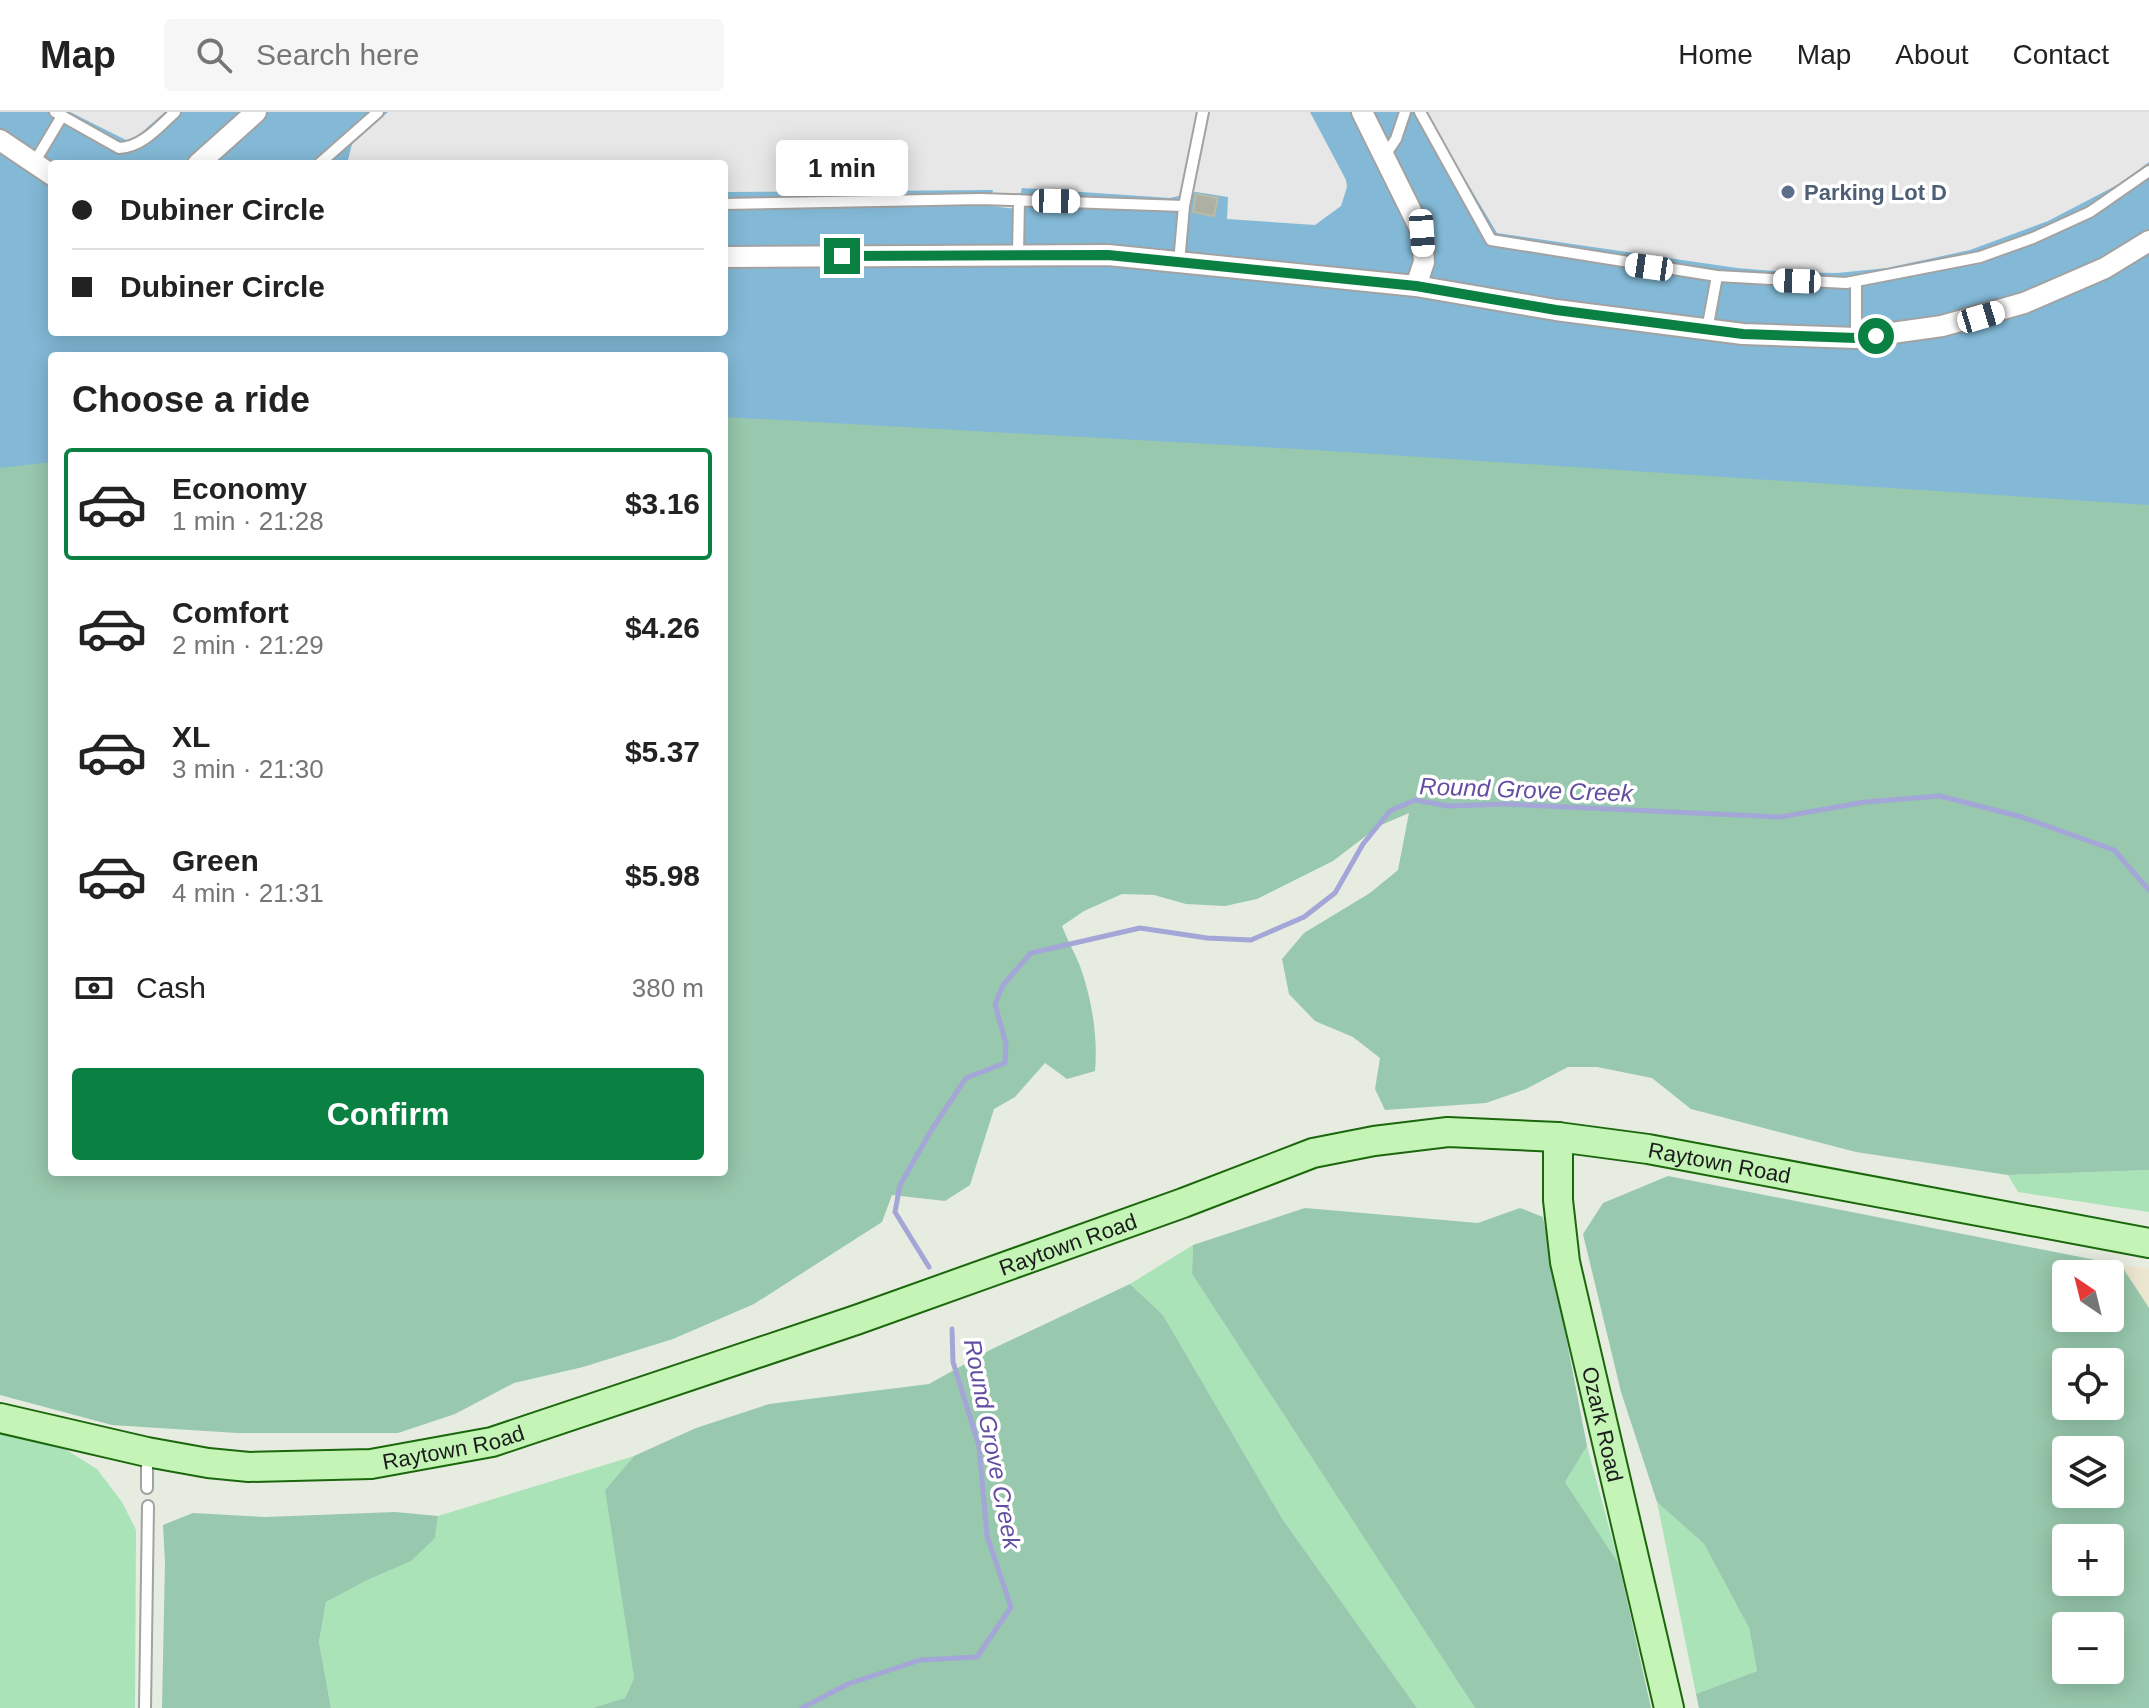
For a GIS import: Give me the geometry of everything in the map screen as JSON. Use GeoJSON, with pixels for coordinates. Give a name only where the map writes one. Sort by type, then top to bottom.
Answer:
{"type":"FeatureCollection","features":[{"type":"Feature","properties":{"kind":"main road","name":"Raytown Road"},"geometry":{"type":"LineString","coordinates":[[0,1418],[147,1452],[249,1467],[371,1464],[492,1442],[856,1320],[1313,1153],[1374,1141],[1448,1132],[1558,1137],[1648,1149],[2149,1243]]}},
{"type":"Feature","properties":{"kind":"main road","name":"Ozark Road"},"geometry":{"type":"LineString","coordinates":[[1558,1137],[1558,1200],[1565,1262],[1669,1708]]}},
{"type":"Feature","properties":{"kind":"street"},"geometry":{"type":"LineString","coordinates":[[202,160],[256,112]]}},
{"type":"Feature","properties":{"kind":"street"},"geometry":{"type":"LineString","coordinates":[[1362,112],[1422,233],[1424,262],[1416,286]]}},
{"type":"Feature","properties":{"kind":"street"},"geometry":{"type":"LineString","coordinates":[[0,140],[48,172]]}},
{"type":"Feature","properties":{"kind":"street"},"geometry":{"type":"LineString","coordinates":[[728,257],[1108,255],[1416,286],[1556,310],[1743,334],[1856,338],[1942,326],[2024,303],[2105,268],[2149,241]]}},
{"type":"Feature","properties":{"kind":"lane"},"geometry":{"type":"LineString","coordinates":[[33,163],[58,114],[119,148],[130,148],[175,112]]}},
{"type":"Feature","properties":{"kind":"lane"},"geometry":{"type":"LineString","coordinates":[[324,160],[378,112]]}},
{"type":"Feature","properties":{"kind":"lane"},"geometry":{"type":"LineString","coordinates":[[1179,263],[1184,206],[1203,112]]}},
{"type":"Feature","properties":{"kind":"lane"},"geometry":{"type":"LineString","coordinates":[[1384,157],[1396,139],[1405,112]]}},
{"type":"Feature","properties":{"kind":"lane"},"geometry":{"type":"LineString","coordinates":[[1420,112],[1491,240],[1717,276],[1809,282],[1856,281],[1980,257],[2033,238],[2090,212],[2149,171]]}},
{"type":"Feature","properties":{"kind":"lane"},"geometry":{"type":"LineString","coordinates":[[728,204],[1019,200],[1184,206]]}},
{"type":"Feature","properties":{"kind":"lane"},"geometry":{"type":"LineString","coordinates":[[1018,254],[1019,200]]}},
{"type":"Feature","properties":{"kind":"lane"},"geometry":{"type":"LineString","coordinates":[[1707,330],[1717,276]]}},
{"type":"Feature","properties":{"kind":"lane"},"geometry":{"type":"LineString","coordinates":[[1856,281],[1856,338]]}},
{"type":"Feature","properties":{"kind":"lane"},"geometry":{"type":"LineString","coordinates":[[147,1452],[147,1488]]}},
{"type":"Feature","properties":{"kind":"lane"},"geometry":{"type":"LineString","coordinates":[[145,1708],[148,1506]]}},
{"type":"Feature","properties":{"kind":"shaded area"},"geometry":{"type":"Polygon","coordinates":[[[0,112],[2149,112],[2149,505],[1315,450],[728,417],[728,352],[48,352],[48,462],[0,468],[0,112]]]}},
{"type":"Feature","properties":{"kind":"shaded area"},"geometry":{"type":"Polygon","coordinates":[[[70,112],[165,112],[132,141],[128,141],[70,112]]]}},
{"type":"Feature","properties":{"kind":"shaded area"},"geometry":{"type":"Polygon","coordinates":[[[388,112],[1310,112],[1347,187],[1341,206],[1315,225],[1227,219],[1228,197],[1196,192],[1170,198],[1022,188],[1017,209],[990,206],[993,190],[728,192],[728,160],[348,160],[352,144],[388,112]]]}},
{"type":"Feature","properties":{"kind":"shaded area","name":"Parking Lot D"},"geometry":{"type":"Polygon","coordinates":[[[1425,112],[2149,112],[2149,162],[2121,183],[2048,221],[1970,250],[1887,268],[1837,273],[1787,272],[1737,268],[1497,233],[1425,112]]]}},
{"type":"Feature","properties":{"kind":"shaded area"},"geometry":{"type":"Polygon","coordinates":[[[2124,1265],[2149,1268],[2149,1308],[2124,1270],[2124,1265]]]}},
{"type":"Feature","properties":{"kind":"green space"},"geometry":{"type":"Polygon","coordinates":[[[0,280],[48,328],[48,336],[52,336],[52,352],[48,352],[48,1176],[728,1176],[728,379],[2149,366],[2149,1170],[2008,1175],[1856,1152],[1691,1109],[1652,1078],[1597,1067],[1568,1067],[1526,1089],[1486,1103],[1385,1110],[1375,1089],[1380,1058],[1353,1037],[1315,1021],[1289,994],[1282,959],[1304,933],[1370,893],[1398,870],[1409,813],[1379,826],[1333,861],[1257,899],[1225,906],[1186,904],[1154,895],[1122,894],[1084,911],[1062,926],[1088,992],[1095,1032],[1095,1071],[1067,1079],[1045,1063],[1015,1097],[994,1109],[970,1185],[945,1201],[892,1195],[882,1222],[754,1304],[673,1339],[583,1367],[514,1383],[455,1414],[398,1433],[237,1433],[112,1425],[0,1395],[0,280]]]}},
{"type":"Feature","properties":{"kind":"green space"},"geometry":{"type":"Polygon","coordinates":[[[2149,1170],[2149,1212],[2018,1192],[2008,1175],[2149,1170]]]}},
{"type":"Feature","properties":{"kind":"green space"},"geometry":{"type":"Polygon","coordinates":[[[1668,1176],[2096,1260],[2052,1260],[2052,1332],[2124,1332],[2124,1270],[2149,1308],[2149,1708],[1699,1708],[1696,1694],[1757,1671],[1749,1628],[1704,1544],[1657,1502],[1621,1392],[1583,1234],[1603,1203],[1668,1176]]]}},
{"type":"Feature","properties":{"kind":"green space"},"geometry":{"type":"Polygon","coordinates":[[[1305,1208],[1478,1223],[1520,1208],[1543,1217],[1587,1446],[1565,1482],[1619,1564],[1651,1708],[1475,1708],[1192,1274],[1193,1245],[1305,1208]]]}},
{"type":"Feature","properties":{"kind":"green space"},"geometry":{"type":"Polygon","coordinates":[[[1193,1245],[1192,1274],[1475,1708],[1417,1708],[1283,1520],[1163,1315],[1130,1284],[1193,1245]]]}},
{"type":"Feature","properties":{"kind":"green space"},"geometry":{"type":"Polygon","coordinates":[[[1130,1284],[1163,1315],[1283,1520],[1417,1708],[592,1708],[625,1698],[634,1678],[605,1490],[634,1456],[696,1428],[769,1404],[929,1384],[990,1350],[1130,1284]]]}},
{"type":"Feature","properties":{"kind":"green space"},"geometry":{"type":"Polygon","coordinates":[[[0,1433],[65,1449],[97,1469],[122,1502],[136,1530],[135,1708],[0,1708],[0,1433]]]}},
{"type":"Feature","properties":{"kind":"green space"},"geometry":{"type":"Polygon","coordinates":[[[1587,1446],[1619,1564],[1565,1482],[1587,1446]]]}},
{"type":"Feature","properties":{"kind":"green space"},"geometry":{"type":"Polygon","coordinates":[[[634,1456],[605,1490],[634,1678],[625,1698],[592,1708],[331,1708],[319,1642],[326,1602],[435,1538],[438,1516],[634,1456]]]}},
{"type":"Feature","properties":{"kind":"green space"},"geometry":{"type":"Polygon","coordinates":[[[1657,1502],[1704,1544],[1749,1628],[1757,1671],[1696,1694],[1657,1502]]]}},
{"type":"Feature","properties":{"kind":"green space"},"geometry":{"type":"Polygon","coordinates":[[[395,1512],[438,1516],[435,1538],[411,1561],[326,1602],[319,1642],[331,1708],[162,1708],[163,1525],[193,1513],[265,1517],[395,1512]]]}},
{"type":"Feature","properties":{"kind":"building"},"geometry":{"type":"Polygon","coordinates":[[[1196,194],[1218,198],[1214,216],[1193,212],[1196,194]]]}},
{"type":"Feature","properties":{"kind":"waterway","name":"Round Grove Creek"},"geometry":{"type":"LineString","coordinates":[[929,1267],[895,1212],[900,1185],[966,1078],[1005,1063],[1006,1044],[995,1004],[1003,985],[1031,953],[1140,928],[1207,938],[1251,940],[1304,917],[1335,893],[1363,844],[1390,811],[1415,800],[1448,806],[1505,804],[1780,817],[1865,802],[1940,796],[2022,817],[2114,850],[2149,890]]}},
{"type":"Feature","properties":{"kind":"waterway","name":"Round Grove Creek"},"geometry":{"type":"LineString","coordinates":[[802,1708],[848,1684],[920,1660],[977,1657],[1011,1607],[987,1536],[979,1446],[953,1362],[952,1329]]}},
{"type":"Feature","properties":{"kind":"place","name":"Parking Lot D"},"geometry":{"type":"Point","coordinates":[1788,192]}},
{"type":"Feature","properties":{"kind":"route"},"geometry":{"type":"LineString","coordinates":[[842,256],[1108,255],[1416,286],[1556,310],[1743,334],[1876,336]]}}]}
